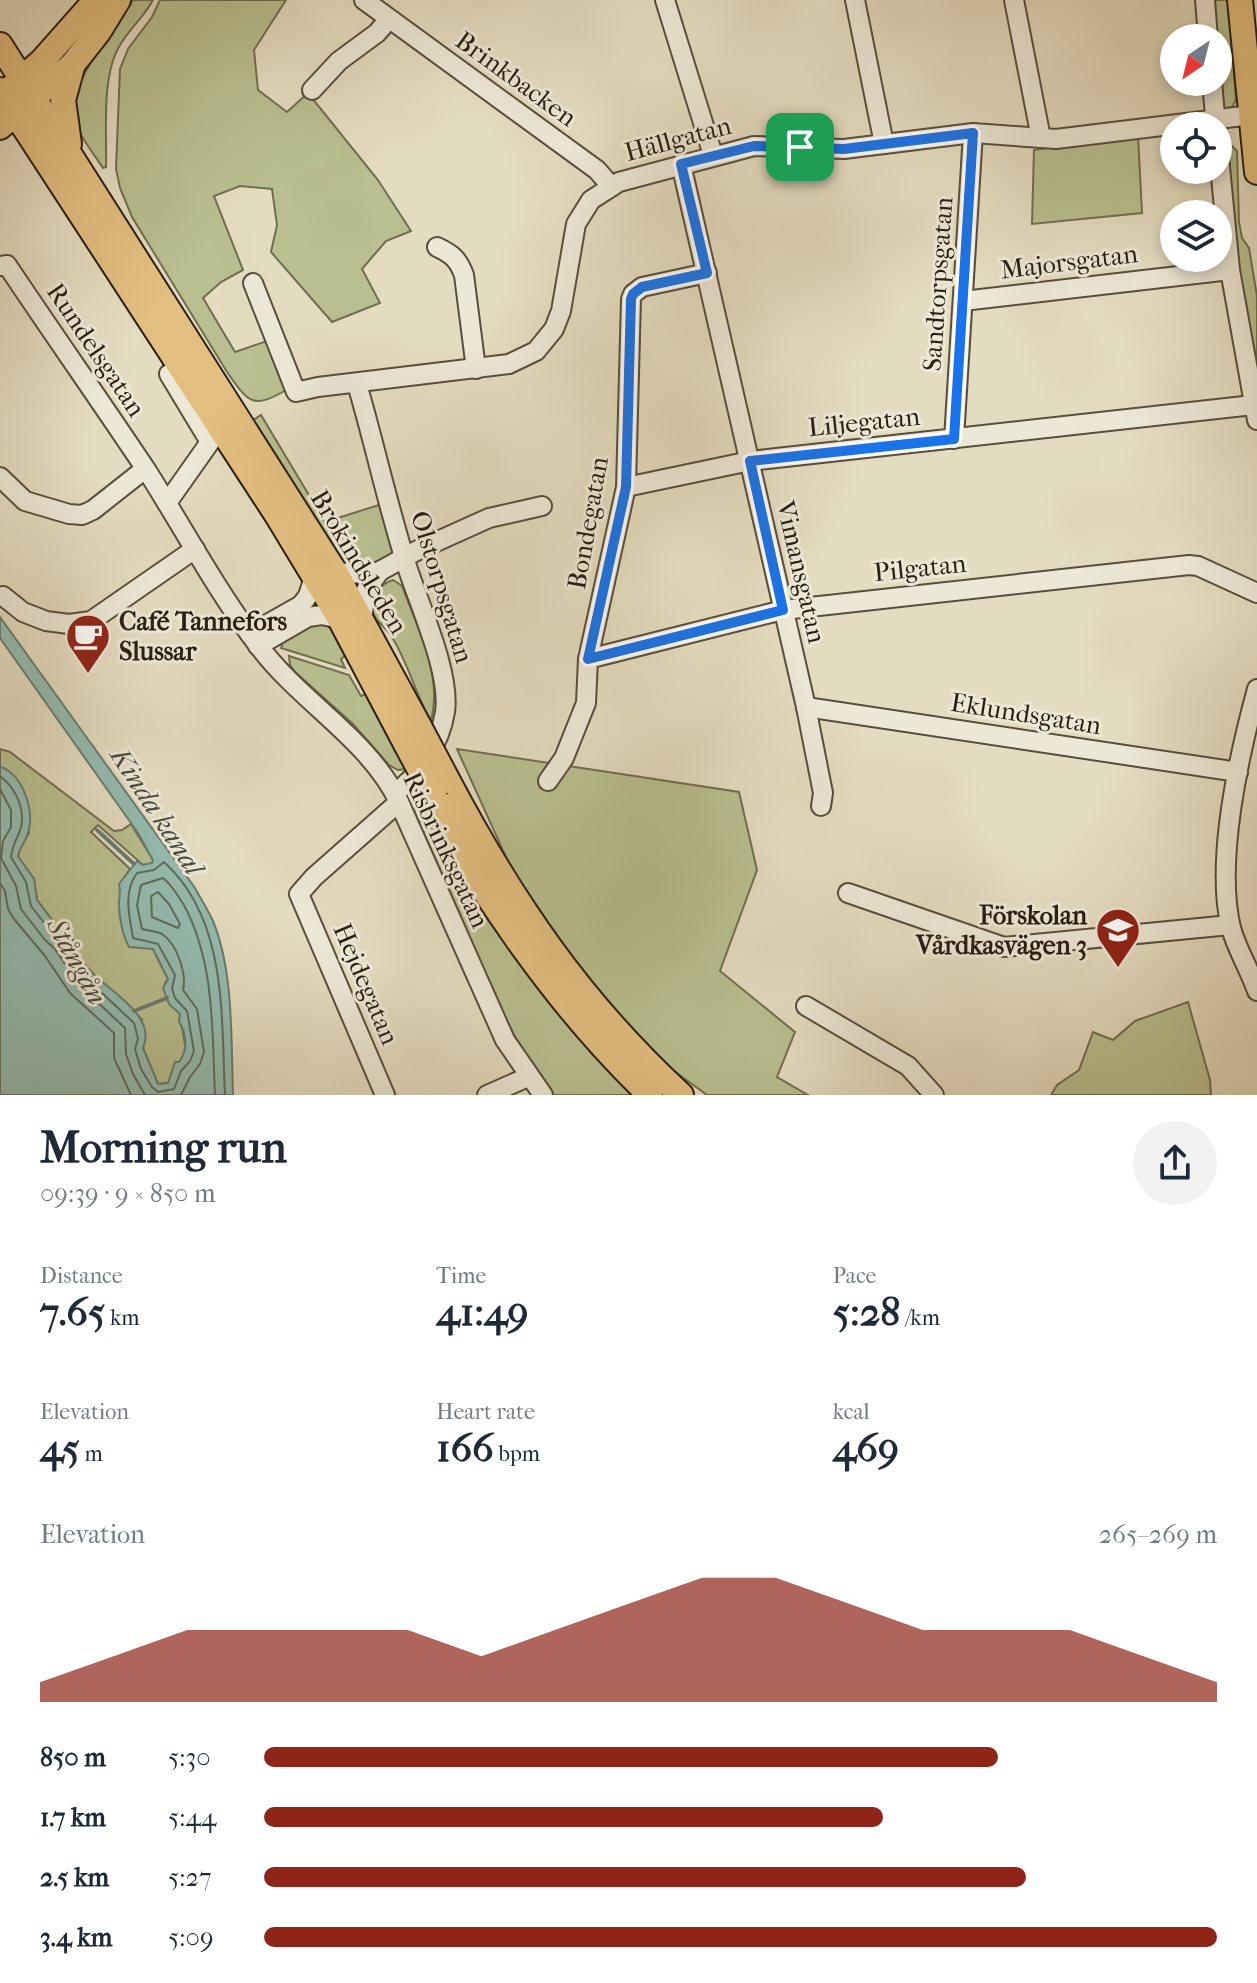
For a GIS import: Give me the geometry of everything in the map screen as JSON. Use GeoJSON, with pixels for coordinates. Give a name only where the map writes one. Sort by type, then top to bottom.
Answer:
{"type":"FeatureCollection","features":[{"type":"Feature","properties":{"kind":"main road"},"geometry":{"type":"LineString","coordinates":[[11,100],[96,0]]}},
{"type":"Feature","properties":{"kind":"main road"},"geometry":{"type":"LineString","coordinates":[[11,100],[73,64],[118,0]]}},
{"type":"Feature","properties":{"kind":"main road"},"geometry":{"type":"LineString","coordinates":[[1240,0],[1257,172]]}},
{"type":"Feature","properties":{"kind":"main road","name":"Brokindsleden"},"geometry":{"type":"LineString","coordinates":[[0,45],[11,100],[45,160],[325,574]]}},
{"type":"Feature","properties":{"kind":"main road"},"geometry":{"type":"LineString","coordinates":[[72,154],[64,122],[63,100],[73,64]]}},
{"type":"Feature","properties":{"kind":"main road","name":"Brokindsleden"},"geometry":{"type":"LineString","coordinates":[[11,100],[72,154],[325,574],[442,790],[543,941],[586,996],[681,1095]]}},
{"type":"Feature","properties":{"kind":"main road"},"geometry":{"type":"LineString","coordinates":[[0,142],[23,145],[45,160]]}},
{"type":"Feature","properties":{"kind":"main road","name":"Brokindsleden"},"geometry":{"type":"LineString","coordinates":[[442,790],[473,873],[524,949],[566,1005],[650,1095]]}},
{"type":"Feature","properties":{"kind":"street"},"geometry":{"type":"LineString","coordinates":[[665,0],[713,155]]}},
{"type":"Feature","properties":{"kind":"street"},"geometry":{"type":"LineString","coordinates":[[855,0],[884,144]]}},
{"type":"Feature","properties":{"kind":"street"},"geometry":{"type":"LineString","coordinates":[[1014,0],[1041,138]]}},
{"type":"Feature","properties":{"kind":"street"},"geometry":{"type":"LineString","coordinates":[[1205,0],[1207,24]]}},
{"type":"Feature","properties":{"kind":"street","name":"Brinkbacken"},"geometry":{"type":"LineString","coordinates":[[371,2],[389,19],[597,170],[610,185]]}},
{"type":"Feature","properties":{"kind":"street"},"geometry":{"type":"LineString","coordinates":[[312,90],[339,61],[377,33],[389,19]]}},
{"type":"Feature","properties":{"kind":"street","name":"Hällgatan"},"geometry":{"type":"LineString","coordinates":[[1232,119],[1251,115]]}},
{"type":"Feature","properties":{"kind":"street","name":"Hällgatan"},"geometry":{"type":"LineString","coordinates":[[253,283],[296,392],[476,369],[518,361],[536,351],[549,337],[561,311],[576,224],[591,200],[610,185],[754,146],[844,149],[973,133],[1041,138],[1160,129]]}},
{"type":"Feature","properties":{"kind":"street","name":"Sandtorpsgatan"},"geometry":{"type":"LineString","coordinates":[[954,439],[973,133]]}},
{"type":"Feature","properties":{"kind":"street","name":"Vimansgatan"},"geometry":{"type":"LineString","coordinates":[[681,164],[806,707],[823,793],[821,806]]}},
{"type":"Feature","properties":{"kind":"street"},"geometry":{"type":"LineString","coordinates":[[437,247],[459,261],[464,275],[476,369]]}},
{"type":"Feature","properties":{"kind":"street","name":"Rundelsgatan"},"geometry":{"type":"LineString","coordinates":[[0,266],[7,265],[167,503]]}},
{"type":"Feature","properties":{"kind":"street","name":"Majorsgatan"},"geometry":{"type":"LineString","coordinates":[[963,301],[1213,272]]}},
{"type":"Feature","properties":{"kind":"street"},"geometry":{"type":"LineString","coordinates":[[1230,272],[1255,412]]}},
{"type":"Feature","properties":{"kind":"street","name":"Bondegatan"},"geometry":{"type":"LineString","coordinates":[[548,781],[564,758],[586,703],[588,659],[626,487],[633,294],[642,287],[707,273]]}},
{"type":"Feature","properties":{"kind":"street"},"geometry":{"type":"LineString","coordinates":[[167,503],[210,442],[169,374]]}},
{"type":"Feature","properties":{"kind":"street","name":"Olstorpsgatan"},"geometry":{"type":"LineString","coordinates":[[299,894],[397,798],[427,759],[445,712],[441,669],[404,558],[357,384]]}},
{"type":"Feature","properties":{"kind":"street","name":"Liljegatan"},"geometry":{"type":"LineString","coordinates":[[626,487],[750,461],[1255,412]]}},
{"type":"Feature","properties":{"kind":"street"},"geometry":{"type":"LineString","coordinates":[[0,477],[25,501],[82,515],[93,510],[145,469]]}},
{"type":"Feature","properties":{"kind":"street","name":"Risbrinksgatan"},"geometry":{"type":"LineString","coordinates":[[167,503],[254,640],[285,678],[368,756],[397,798],[505,1040],[543,1095]]}},
{"type":"Feature","properties":{"kind":"street"},"geometry":{"type":"LineString","coordinates":[[254,640],[301,605],[325,574],[380,571],[489,518],[542,506]]}},
{"type":"Feature","properties":{"kind":"street"},"geometry":{"type":"LineString","coordinates":[[3,596],[23,612],[46,621],[69,624],[91,621],[195,549]]}},
{"type":"Feature","properties":{"kind":"street","name":"Pilgatan"},"geometry":{"type":"LineString","coordinates":[[588,659],[783,610],[1189,565],[1198,566],[1257,593]]}},
{"type":"Feature","properties":{"kind":"street"},"geometry":{"type":"LineString","coordinates":[[254,640],[308,617],[322,615],[351,620],[380,571]]}},
{"type":"Feature","properties":{"kind":"street"},"geometry":{"type":"LineString","coordinates":[[1257,689],[1238,772],[1228,847],[1230,925],[1257,991]]}},
{"type":"Feature","properties":{"kind":"street","name":"Eklundsgatan"},"geometry":{"type":"LineString","coordinates":[[806,707],[1238,772]]}},
{"type":"Feature","properties":{"kind":"street"},"geometry":{"type":"LineString","coordinates":[[848,893],[1004,947],[1230,925]]}},
{"type":"Feature","properties":{"kind":"street","name":"Hejdegatan"},"geometry":{"type":"LineString","coordinates":[[299,894],[385,1095]]}},
{"type":"Feature","properties":{"kind":"street"},"geometry":{"type":"LineString","coordinates":[[806,1006],[908,1066],[934,1095]]}},
{"type":"Feature","properties":{"kind":"street"},"geometry":{"type":"LineString","coordinates":[[487,1095],[528,1077]]}},
{"type":"Feature","properties":{"kind":"green space"},"geometry":{"type":"Polygon","coordinates":[[[133,0],[153,0],[114,58],[107,88],[106,167],[103,168],[84,140],[72,108],[87,69],[133,0]]]}},
{"type":"Feature","properties":{"kind":"green space"},"geometry":{"type":"Polygon","coordinates":[[[160,0],[286,0],[254,50],[258,90],[287,112],[308,93],[378,180],[411,231],[386,241],[362,269],[380,303],[332,322],[271,252],[277,225],[272,189],[240,186],[214,196],[243,270],[221,282],[203,298],[235,352],[267,341],[288,389],[266,400],[246,397],[227,372],[132,217],[120,188],[116,169],[120,69],[128,49],[152,17],[160,0]]]}},
{"type":"Feature","properties":{"kind":"green space"},"geometry":{"type":"Polygon","coordinates":[[[1208,0],[1229,0],[1231,24],[1211,24],[1208,0]]]}},
{"type":"Feature","properties":{"kind":"green space"},"geometry":{"type":"Polygon","coordinates":[[[1232,43],[1236,100],[1232,107],[1225,109],[1218,102],[1218,96],[1232,96],[1232,43]]]}},
{"type":"Feature","properties":{"kind":"green space"},"geometry":{"type":"Polygon","coordinates":[[[1138,135],[1142,213],[1032,224],[1034,150],[1138,135]]]}},
{"type":"Feature","properties":{"kind":"green space"},"geometry":{"type":"Polygon","coordinates":[[[1232,146],[1237,151],[1239,222],[1242,238],[1249,248],[1257,296],[1257,396],[1232,200],[1228,184],[1232,184],[1232,146]]]}},
{"type":"Feature","properties":{"kind":"green space"},"geometry":{"type":"Polygon","coordinates":[[[261,415],[325,522],[382,504],[394,550],[388,556],[367,566],[352,565],[337,559],[250,422],[261,415]]]}},
{"type":"Feature","properties":{"kind":"green space"},"geometry":{"type":"Polygon","coordinates":[[[393,580],[402,586],[427,653],[434,687],[431,721],[396,644],[373,612],[375,594],[393,580]]]}},
{"type":"Feature","properties":{"kind":"green space"},"geometry":{"type":"Polygon","coordinates":[[[325,622],[335,629],[345,656],[341,659],[345,668],[281,648],[292,632],[325,622]]]}},
{"type":"Feature","properties":{"kind":"green space"},"geometry":{"type":"Polygon","coordinates":[[[289,656],[349,675],[361,696],[366,694],[407,769],[398,770],[389,765],[353,724],[295,672],[289,656]]]}},
{"type":"Feature","properties":{"kind":"green space"},"geometry":{"type":"Polygon","coordinates":[[[0,749],[10,752],[114,831],[131,824],[153,860],[153,863],[143,865],[98,825],[91,832],[130,869],[120,884],[119,901],[153,949],[180,1014],[186,1051],[168,1083],[158,1084],[143,1048],[142,1020],[82,961],[73,940],[59,929],[37,900],[34,879],[18,857],[29,833],[22,791],[6,769],[0,767],[0,749]]]}},
{"type":"Feature","properties":{"kind":"green space"},"geometry":{"type":"Polygon","coordinates":[[[457,749],[739,792],[757,870],[720,971],[795,1032],[777,1077],[808,1095],[707,1095],[670,1068],[592,986],[511,868],[457,749]]]}},
{"type":"Feature","properties":{"kind":"green space"},"geometry":{"type":"Polygon","coordinates":[[[423,802],[460,873],[502,940],[564,1020],[632,1095],[553,1095],[528,1063],[500,1007],[412,806],[423,802]]]}},
{"type":"Feature","properties":{"kind":"green space"},"geometry":{"type":"Polygon","coordinates":[[[1188,1002],[1210,1080],[1211,1095],[1051,1095],[1057,1085],[1079,1070],[1093,1032],[1113,1040],[1135,1021],[1188,1002]]]}},
{"type":"Feature","properties":{"kind":"water","name":"Stångån"},"geometry":{"type":"Polygon","coordinates":[[[0,617],[195,888],[211,917],[220,941],[228,984],[233,1095],[0,1095],[0,767],[15,777],[28,804],[30,824],[18,856],[34,879],[37,900],[59,929],[73,940],[77,954],[87,968],[129,1005],[140,1019],[145,1033],[143,1048],[158,1084],[168,1083],[175,1062],[182,1057],[185,1042],[180,1014],[169,1004],[163,988],[168,979],[153,949],[129,947],[119,910],[119,884],[137,861],[143,865],[153,860],[138,833],[0,638],[0,617]]]}},
{"type":"Feature","properties":{"kind":"waterway"},"geometry":{"type":"LineString","coordinates":[[97,830],[134,864]]}},
{"type":"Feature","properties":{"kind":"waterway"},"geometry":{"type":"LineString","coordinates":[[134,1011],[167,998]]}},
{"type":"Feature","properties":{"kind":"place","name":"Café Tannefors Slussar"},"geometry":{"type":"Point","coordinates":[88,675]}},
{"type":"Feature","properties":{"kind":"place","name":"Förskolan Vårdkasvägen 3"},"geometry":{"type":"Point","coordinates":[1118,969]}},
{"type":"Feature","properties":{"kind":"route"},"geometry":{"type":"LineString","coordinates":[[973,133],[954,439],[750,461],[783,610],[588,659],[626,487],[631,299],[642,287],[707,273],[681,164],[754,146],[800,147],[844,149],[973,133]]}},
{"type":"Feature","properties":{"kind":"water label","name":"Kinda kanal"},"geometry":{"type":"Point","coordinates":[157,811]}}]}
